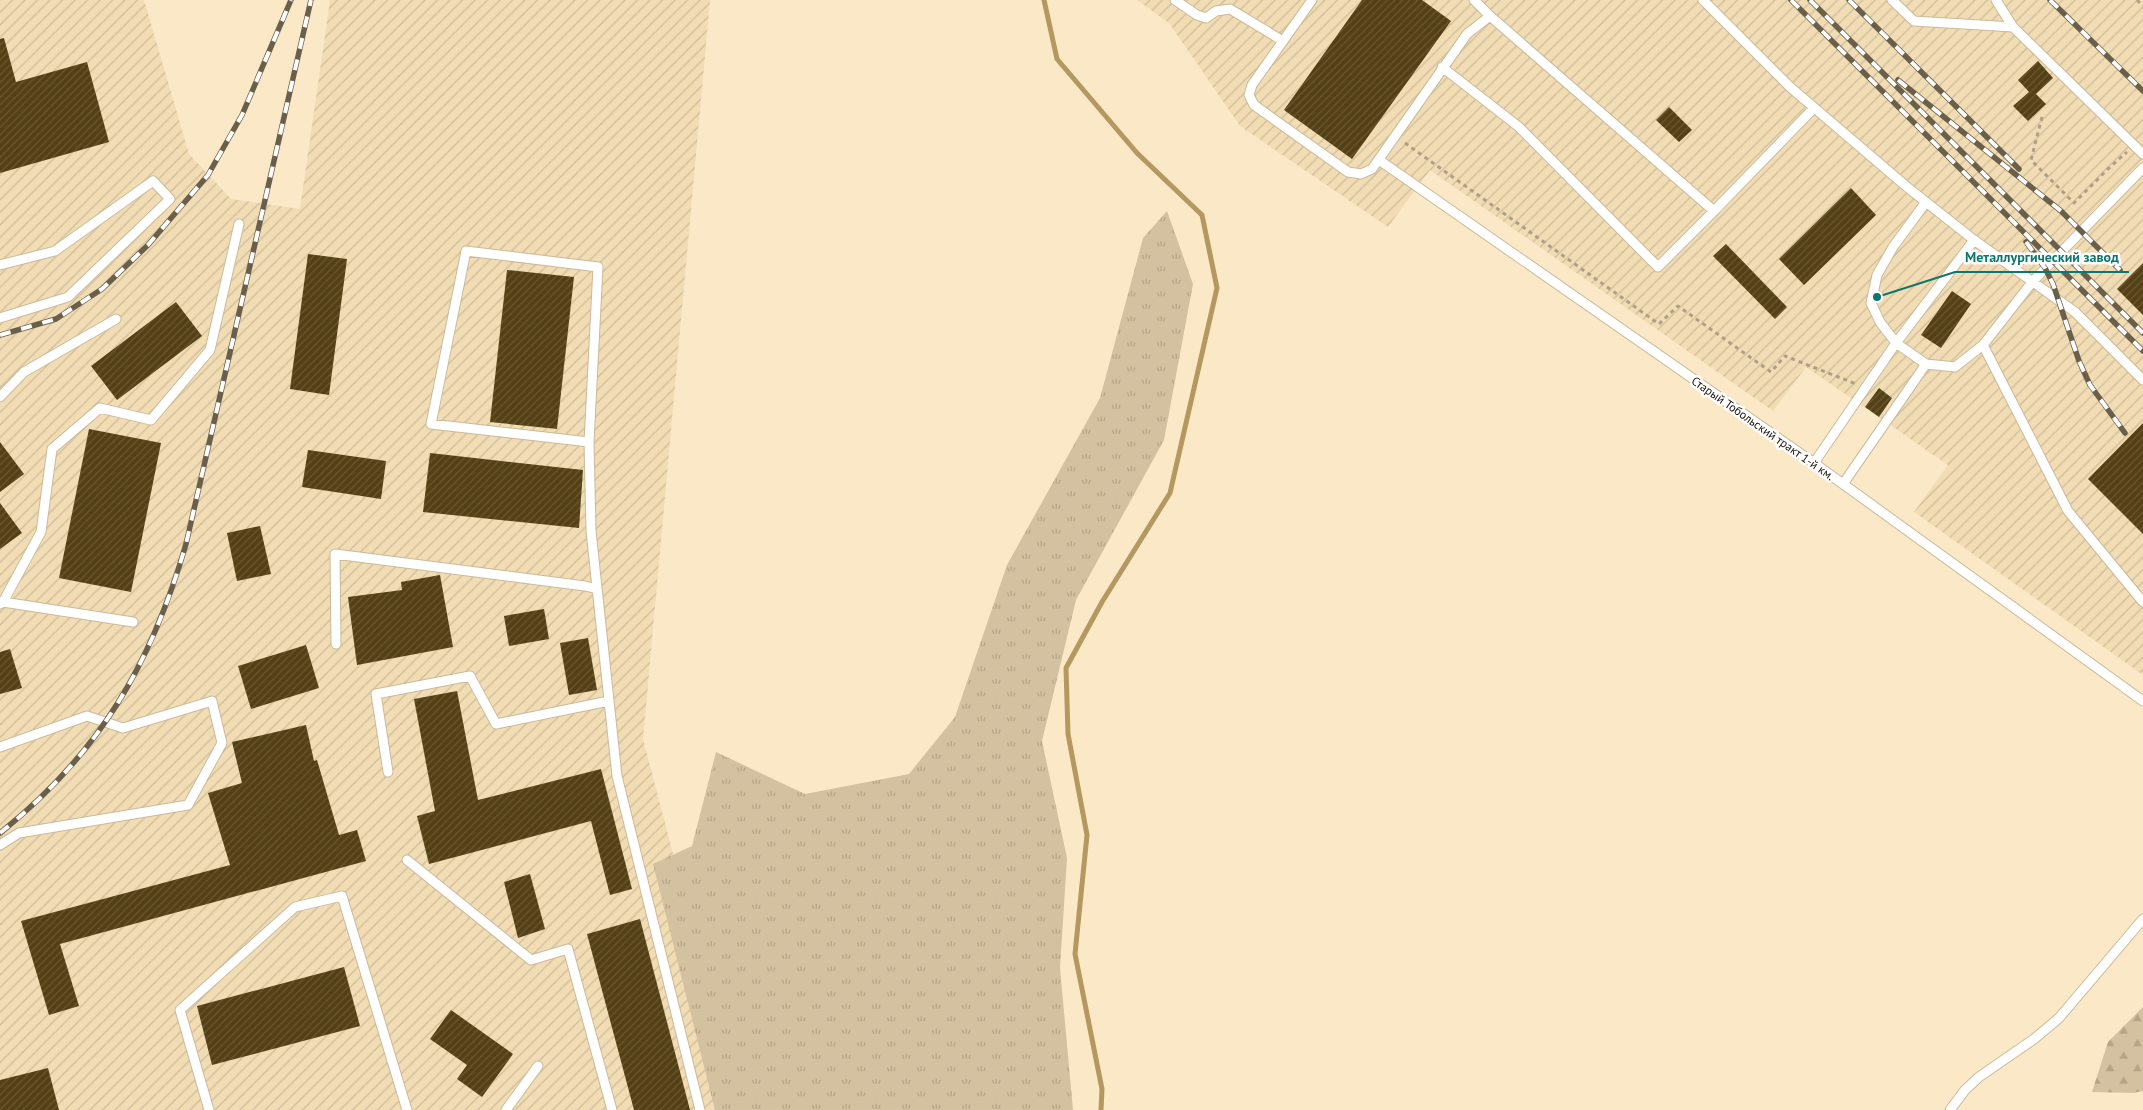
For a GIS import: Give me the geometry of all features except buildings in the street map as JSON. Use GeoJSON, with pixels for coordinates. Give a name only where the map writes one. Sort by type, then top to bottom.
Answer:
{"type":"FeatureCollection","features":[{"type":"Feature","properties":{"kind":"lane"},"geometry":{"type":"LineString","coordinates":[[1175,0],[1196,15],[1206,18],[1216,11],[1230,9],[1283,41]]}},
{"type":"Feature","properties":{"kind":"lane"},"geometry":{"type":"LineString","coordinates":[[1312,0],[1252,85],[1249,96],[1254,105],[1348,172],[1361,174],[1372,169],[1467,34],[1490,16]]}},
{"type":"Feature","properties":{"kind":"lane"},"geometry":{"type":"LineString","coordinates":[[1474,0],[1714,211]]}},
{"type":"Feature","properties":{"kind":"lane"},"geometry":{"type":"LineString","coordinates":[[1703,0],[1790,87],[1814,108],[1974,240],[2075,312],[2143,380]]}},
{"type":"Feature","properties":{"kind":"lane"},"geometry":{"type":"LineString","coordinates":[[1892,0],[1914,21],[2013,27]]}},
{"type":"Feature","properties":{"kind":"lane"},"geometry":{"type":"LineString","coordinates":[[1996,0],[2013,27],[2143,154]]}},
{"type":"Feature","properties":{"kind":"lane"},"geometry":{"type":"LineString","coordinates":[[1442,67],[1519,127],[1658,267],[1814,108]]}},
{"type":"Feature","properties":{"kind":"lane","name":"Старый Тобольский тракт 1-й км."},"geometry":{"type":"LineString","coordinates":[[1378,160],[1814,463],[2143,701]]}},
{"type":"Feature","properties":{"kind":"lane"},"geometry":{"type":"LineString","coordinates":[[1926,202],[1893,247],[1877,275],[1871,303],[1880,322],[1896,343],[1926,364],[1955,367],[1983,345],[2033,281],[2143,168]]}},
{"type":"Feature","properties":{"kind":"lane"},"geometry":{"type":"LineString","coordinates":[[0,265],[54,251],[153,181],[170,199],[68,297],[0,318]]}},
{"type":"Feature","properties":{"kind":"lane"},"geometry":{"type":"LineString","coordinates":[[134,622],[2,603],[41,532],[52,449],[100,408],[151,420],[210,350],[239,224]]}},
{"type":"Feature","properties":{"kind":"lane"},"geometry":{"type":"LineString","coordinates":[[1814,463],[1896,343],[1974,240]]}},
{"type":"Feature","properties":{"kind":"lane"},"geometry":{"type":"LineString","coordinates":[[589,442],[431,424],[466,251],[598,267],[589,442],[592,531],[617,776],[700,1110]]}},
{"type":"Feature","properties":{"kind":"lane"},"geometry":{"type":"LineString","coordinates":[[0,397],[24,372],[116,319]]}},
{"type":"Feature","properties":{"kind":"lane"},"geometry":{"type":"LineString","coordinates":[[1983,345],[2068,511],[2143,602]]}},
{"type":"Feature","properties":{"kind":"lane"},"geometry":{"type":"LineString","coordinates":[[1842,484],[1926,364]]}},
{"type":"Feature","properties":{"kind":"lane"},"geometry":{"type":"LineString","coordinates":[[336,644],[335,554],[597,589]]}},
{"type":"Feature","properties":{"kind":"lane"},"geometry":{"type":"LineString","coordinates":[[388,772],[376,694],[470,676],[496,724],[609,702]]}},
{"type":"Feature","properties":{"kind":"lane"},"geometry":{"type":"LineString","coordinates":[[0,747],[87,716],[123,728],[212,701],[222,743],[188,805],[20,833],[0,845]]}},
{"type":"Feature","properties":{"kind":"lane"},"geometry":{"type":"LineString","coordinates":[[407,860],[531,960],[568,949],[612,1110]]}},
{"type":"Feature","properties":{"kind":"lane"},"geometry":{"type":"LineString","coordinates":[[209,1110],[180,1010],[295,907],[342,896],[408,1110]]}},
{"type":"Feature","properties":{"kind":"lane"},"geometry":{"type":"LineString","coordinates":[[1950,1110],[1965,1090],[1978,1077],[2034,1039],[2059,1018],[2143,919]]}},
{"type":"Feature","properties":{"kind":"lane"},"geometry":{"type":"LineString","coordinates":[[506,1110],[538,1066]]}},
{"type":"Feature","properties":{"kind":"path"},"geometry":{"type":"LineString","coordinates":[[2137,0],[2143,6]]}},
{"type":"Feature","properties":{"kind":"path"},"geometry":{"type":"LineString","coordinates":[[2042,116],[2031,160],[2074,204],[2110,167],[2134,146]]}},
{"type":"Feature","properties":{"kind":"path"},"geometry":{"type":"LineString","coordinates":[[1395,136],[1659,324],[1678,306],[1771,372],[1785,356],[1866,388]]}},
{"type":"Feature","properties":{"kind":"shaded area"},"geometry":{"type":"Polygon","coordinates":[[[0,0],[144,0],[189,154],[231,199],[300,209],[330,0],[710,0],[643,739],[740,1110],[0,1110],[0,0]]]}},
{"type":"Feature","properties":{"kind":"shaded area"},"geometry":{"type":"Polygon","coordinates":[[[1137,0],[2143,0],[2143,675],[1914,512],[1948,465],[1806,367],[1773,411],[1430,170],[1388,227],[1240,126],[1169,23],[1137,0]]]}},
{"type":"Feature","properties":{"kind":"green space"},"geometry":{"type":"Polygon","coordinates":[[[1167,211],[1193,284],[1164,440],[1076,600],[1042,741],[1067,858],[1060,968],[1073,1110],[715,1110],[653,864],[692,846],[716,752],[805,794],[909,774],[955,717],[1007,565],[1100,398],[1143,238],[1167,211]]]}},
{"type":"Feature","properties":{"kind":"green space"},"geometry":{"type":"Polygon","coordinates":[[[2143,1007],[2143,1091],[2133,1093],[2092,1092],[2108,1042],[2143,1007]]]}},
{"type":"Feature","properties":{"kind":"waterway"},"geometry":{"type":"LineString","coordinates":[[1044,0],[1057,59],[1137,153],[1202,215],[1217,288],[1170,493],[1102,602],[1066,668],[1068,734],[1087,835],[1075,954],[1102,1089],[1101,1110]]}},
{"type":"Feature","properties":{"kind":"railway"},"geometry":{"type":"LineString","coordinates":[[0,335],[56,319],[102,289],[148,245],[208,175],[242,115],[291,0]]}},
{"type":"Feature","properties":{"kind":"railway"},"geometry":{"type":"LineString","coordinates":[[0,833],[35,803],[66,772],[93,739],[117,704],[138,668],[172,588],[186,544],[311,0]]}},
{"type":"Feature","properties":{"kind":"railway"},"geometry":{"type":"LineString","coordinates":[[1791,0],[2143,351]]}},
{"type":"Feature","properties":{"kind":"railway"},"geometry":{"type":"LineString","coordinates":[[1810,0],[2143,333]]}},
{"type":"Feature","properties":{"kind":"railway"},"geometry":{"type":"LineString","coordinates":[[1849,0],[2019,169]]}},
{"type":"Feature","properties":{"kind":"railway"},"geometry":{"type":"LineString","coordinates":[[2050,0],[2143,91]]}},
{"type":"Feature","properties":{"kind":"railway"},"geometry":{"type":"LineString","coordinates":[[1898,80],[2061,211],[2120,270]]}},
{"type":"Feature","properties":{"kind":"railway"},"geometry":{"type":"LineString","coordinates":[[2026,242],[2045,268],[2053,284],[2079,361],[2090,385],[2125,433]]}},
{"type":"Feature","properties":{"kind":"place","name":"Металлургический завод"},"geometry":{"type":"Point","coordinates":[1877,297]}}]}
